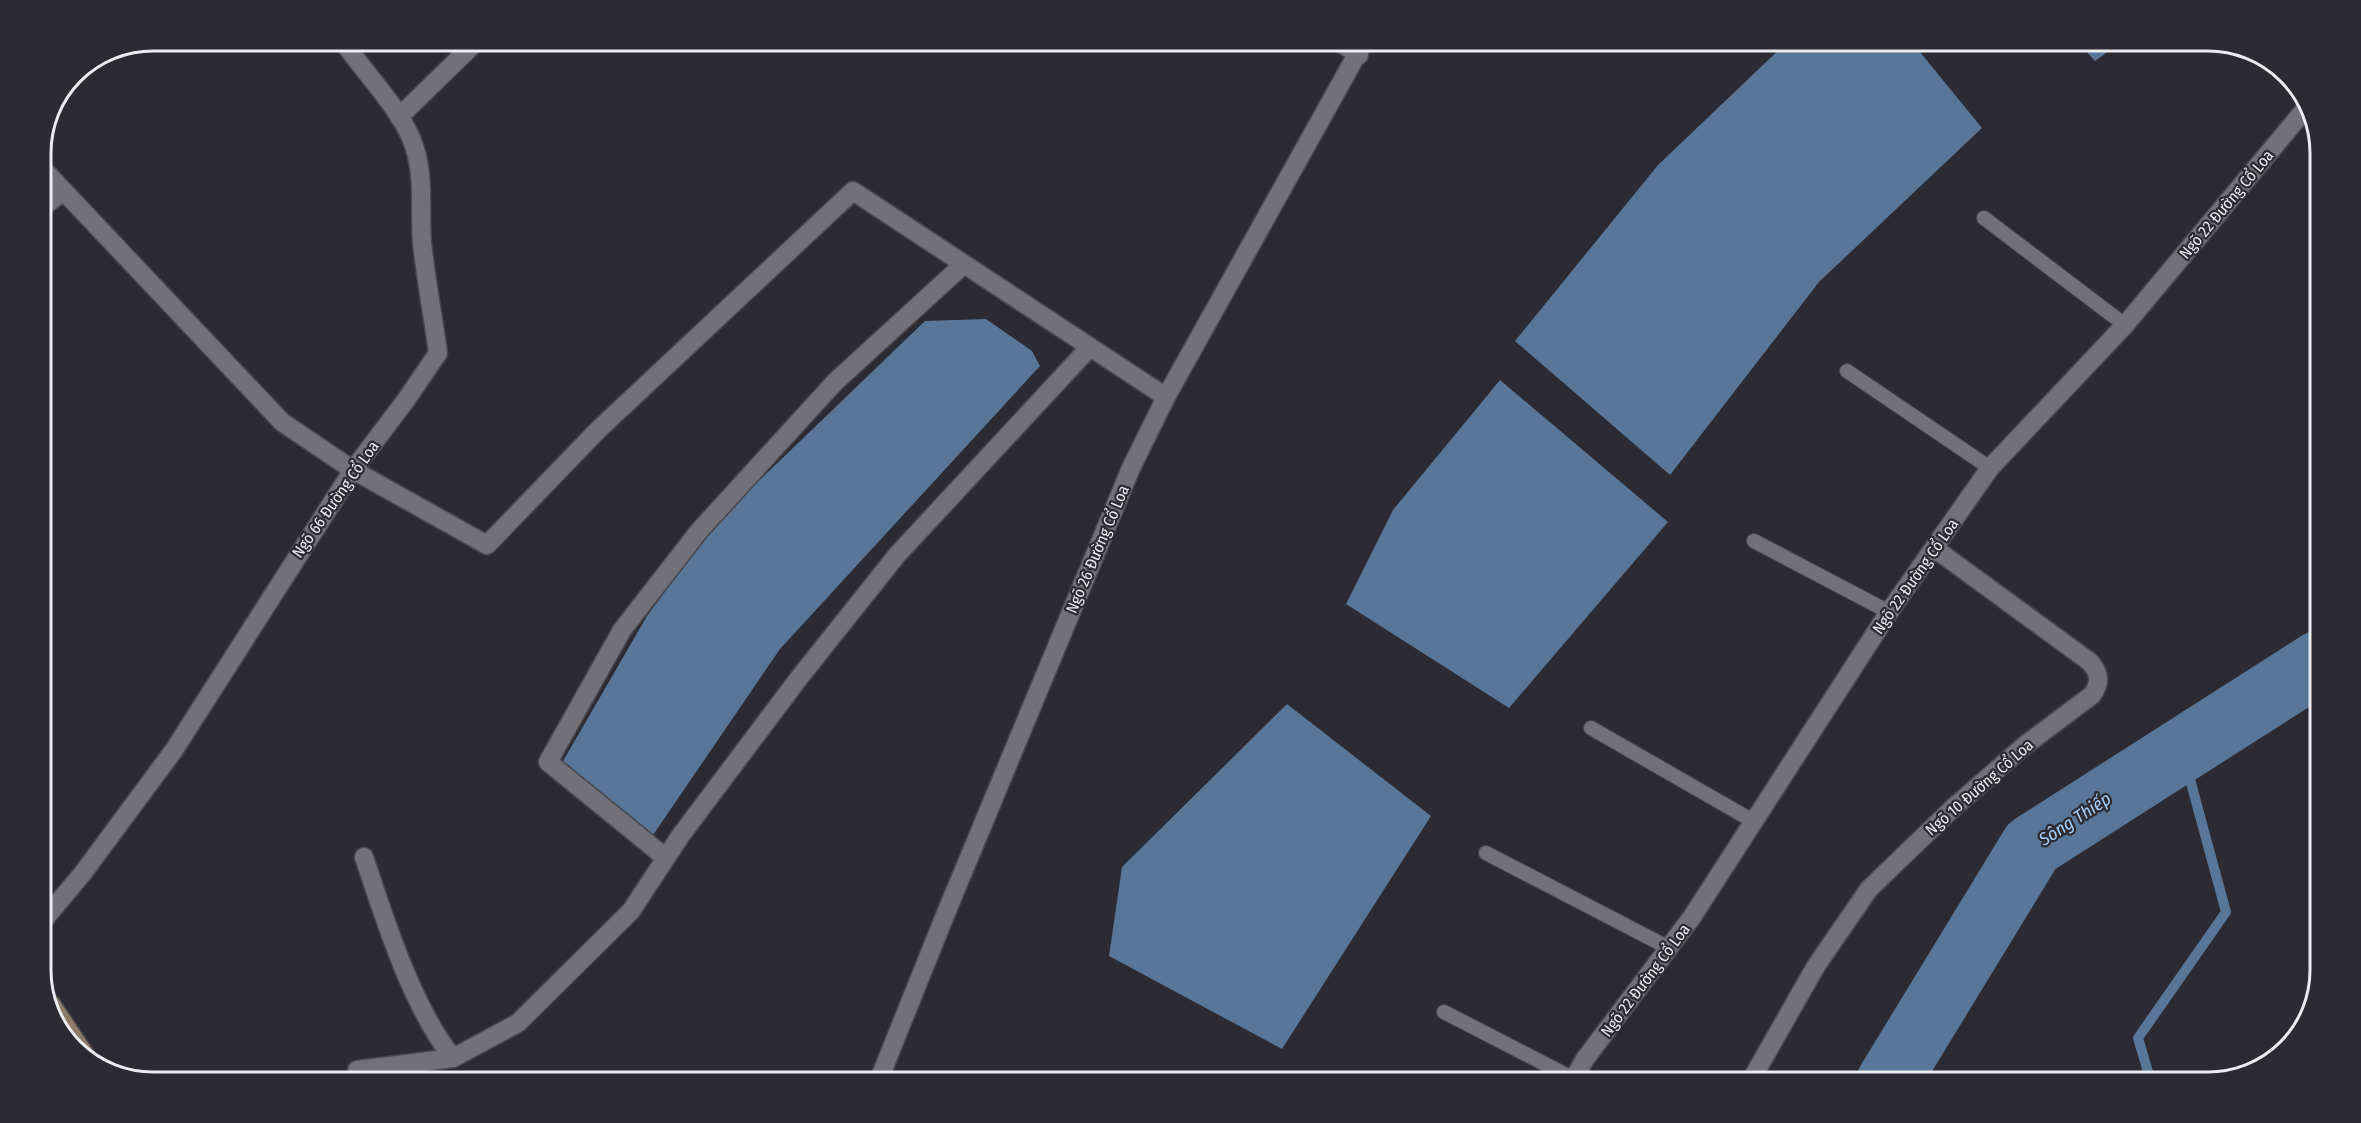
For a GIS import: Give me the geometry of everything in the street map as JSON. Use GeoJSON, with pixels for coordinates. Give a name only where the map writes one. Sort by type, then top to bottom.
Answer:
{"type":"FeatureCollection","features":[{"type":"Feature","properties":{"kind":"street","name":"Ngõ 66 Đường Cổ Loa"},"geometry":{"type":"LineString","coordinates":[[51,911],[83,873],[174,750],[353,470],[438,353],[422,242],[422,178],[411,136],[350,51]]}},
{"type":"Feature","properties":{"kind":"street"},"geometry":{"type":"LineString","coordinates":[[399,117],[467,51]]}},
{"type":"Feature","properties":{"kind":"street","name":"Ngõ 26 Đường Cổ Loa"},"geometry":{"type":"LineString","coordinates":[[882,1072],[1061,632],[1131,468],[1166,397],[1360,51]]}},
{"type":"Feature","properties":{"kind":"street","name":"Ngõ 22 Đường Cổ Loa"},"geometry":{"type":"LineString","coordinates":[[1578,1072],[1585,1059],[1692,917],[1889,612],[1990,468],[2125,325],[2302,113]]}},
{"type":"Feature","properties":{"kind":"street"},"geometry":{"type":"LineString","coordinates":[[51,177],[282,422],[353,470],[487,545],[598,430],[853,191],[1166,397]]}},
{"type":"Feature","properties":{"kind":"street"},"geometry":{"type":"LineString","coordinates":[[51,201],[64,191]]}},
{"type":"Feature","properties":{"kind":"street"},"geometry":{"type":"LineString","coordinates":[[666,858],[548,762],[622,630],[699,531],[836,382],[964,264]]}},
{"type":"Feature","properties":{"kind":"street"},"geometry":{"type":"LineString","coordinates":[[357,1070],[453,1058],[518,1023],[631,912],[666,858],[799,678],[897,555],[1090,347]]}},
{"type":"Feature","properties":{"kind":"street","name":"Ngõ 10 Đường Cổ Loa"},"geometry":{"type":"LineString","coordinates":[[1756,1072],[1816,966],[1869,889],[1953,808],[2024,746],[2092,695],[2098,686],[2096,670],[2090,662],[1934,548]]}},
{"type":"Feature","properties":{"kind":"street"},"geometry":{"type":"LineString","coordinates":[[364,858],[407,973],[430,1021],[453,1058]]}},
{"type":"Feature","properties":{"kind":"lane"},"geometry":{"type":"LineString","coordinates":[[1984,219],[2125,325]]}},
{"type":"Feature","properties":{"kind":"lane"},"geometry":{"type":"LineString","coordinates":[[1847,371],[1990,468]]}},
{"type":"Feature","properties":{"kind":"lane"},"geometry":{"type":"LineString","coordinates":[[1754,541],[1889,612]]}},
{"type":"Feature","properties":{"kind":"lane"},"geometry":{"type":"LineString","coordinates":[[1591,728],[1753,821]]}},
{"type":"Feature","properties":{"kind":"lane"},"geometry":{"type":"LineString","coordinates":[[1486,853],[1669,948]]}},
{"type":"Feature","properties":{"kind":"lane"},"geometry":{"type":"LineString","coordinates":[[1444,1012],[1556,1072]]}},
{"type":"Feature","properties":{"kind":"water"},"geometry":{"type":"Polygon","coordinates":[[[1778,51],[1919,51],[1982,128],[1819,282],[1670,475],[1515,341],[1658,165],[1778,51]]]}},
{"type":"Feature","properties":{"kind":"water"},"geometry":{"type":"Polygon","coordinates":[[[2086,51],[2109,51],[2095,61],[2086,51]]]}},
{"type":"Feature","properties":{"kind":"water"},"geometry":{"type":"Polygon","coordinates":[[[986,319],[1032,351],[1040,366],[780,649],[651,838],[563,761],[647,616],[716,522],[925,321],[986,319]]]}},
{"type":"Feature","properties":{"kind":"water"},"geometry":{"type":"Polygon","coordinates":[[[1500,380],[1668,522],[1509,708],[1346,604],[1393,510],[1500,380]]]}},
{"type":"Feature","properties":{"kind":"water"},"geometry":{"type":"Polygon","coordinates":[[[1287,704],[1431,816],[1282,1049],[1109,956],[1122,867],[1287,704]]]}},
{"type":"Feature","properties":{"kind":"waterway","name":"Sông Thiếp"},"geometry":{"type":"LineString","coordinates":[[1894,1072],[2032,846],[2310,668]]}},
{"type":"Feature","properties":{"kind":"waterway"},"geometry":{"type":"LineString","coordinates":[[2148,1072],[2138,1038],[2226,912],[2182,750]]}}]}
